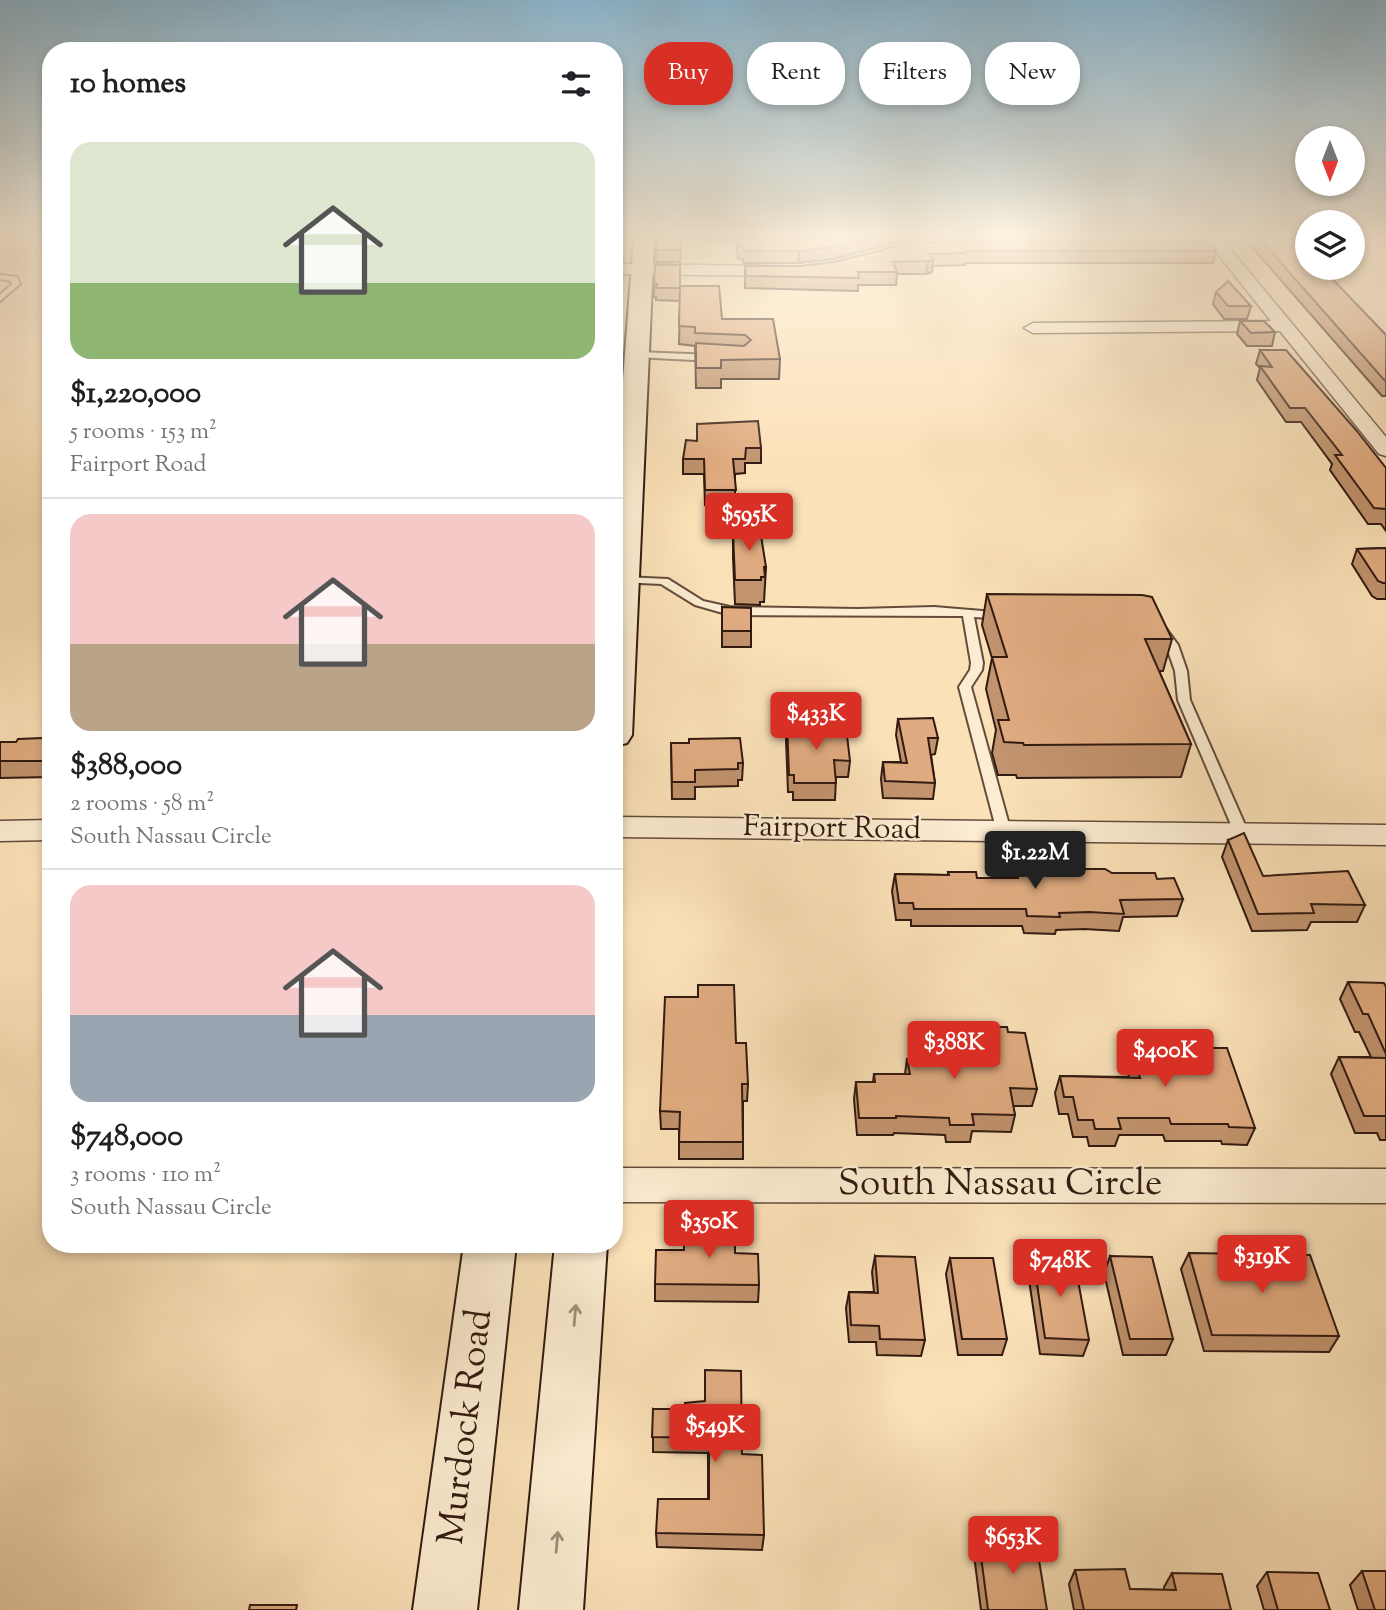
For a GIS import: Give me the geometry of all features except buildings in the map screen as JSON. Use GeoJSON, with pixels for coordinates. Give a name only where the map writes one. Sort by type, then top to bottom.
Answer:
{"type":"FeatureCollection","features":[{"type":"Feature","properties":{"kind":"main road"},"geometry":{"type":"LineString","coordinates":[[623,459],[626,355],[634,313]]}},
{"type":"Feature","properties":{"kind":"main road"},"geometry":{"type":"LineString","coordinates":[[623,537],[623,596]]}},
{"type":"Feature","properties":{"kind":"main road","name":"Murdock Road"},"geometry":{"type":"LineString","coordinates":[[444,1610],[489,1253]]}},
{"type":"Feature","properties":{"kind":"main road"},"geometry":{"type":"LineString","coordinates":[[551,1610],[580,1253]]}},
{"type":"Feature","properties":{"kind":"street"},"geometry":{"type":"LineString","coordinates":[[1276,313],[1386,450]]}},
{"type":"Feature","properties":{"kind":"street"},"geometry":{"type":"LineString","coordinates":[[1033,328],[1287,326]]}},
{"type":"Feature","properties":{"kind":"street","name":"Fairport Road"},"geometry":{"type":"LineString","coordinates":[[623,827],[1386,835]]}},
{"type":"Feature","properties":{"kind":"street"},"geometry":{"type":"LineString","coordinates":[[0,831],[42,830]]}},
{"type":"Feature","properties":{"kind":"street","name":"South Nassau Circle"},"geometry":{"type":"LineString","coordinates":[[623,1185],[1386,1186]]}},
{"type":"Feature","properties":{"kind":"lane"},"geometry":{"type":"LineString","coordinates":[[626,355],[718,358]]}},
{"type":"Feature","properties":{"kind":"lane"},"geometry":{"type":"LineString","coordinates":[[624,580],[664,581],[699,603],[730,611],[934,611],[1020,615]]}},
{"type":"Feature","properties":{"kind":"lane"},"geometry":{"type":"LineString","coordinates":[[968,614],[977,663],[976,670],[965,687],[1004,832]]}},
{"type":"Feature","properties":{"kind":"lane"},"geometry":{"type":"LineString","coordinates":[[1148,622],[1163,632],[1172,645],[1181,671],[1184,700],[1242,834]]}}]}
